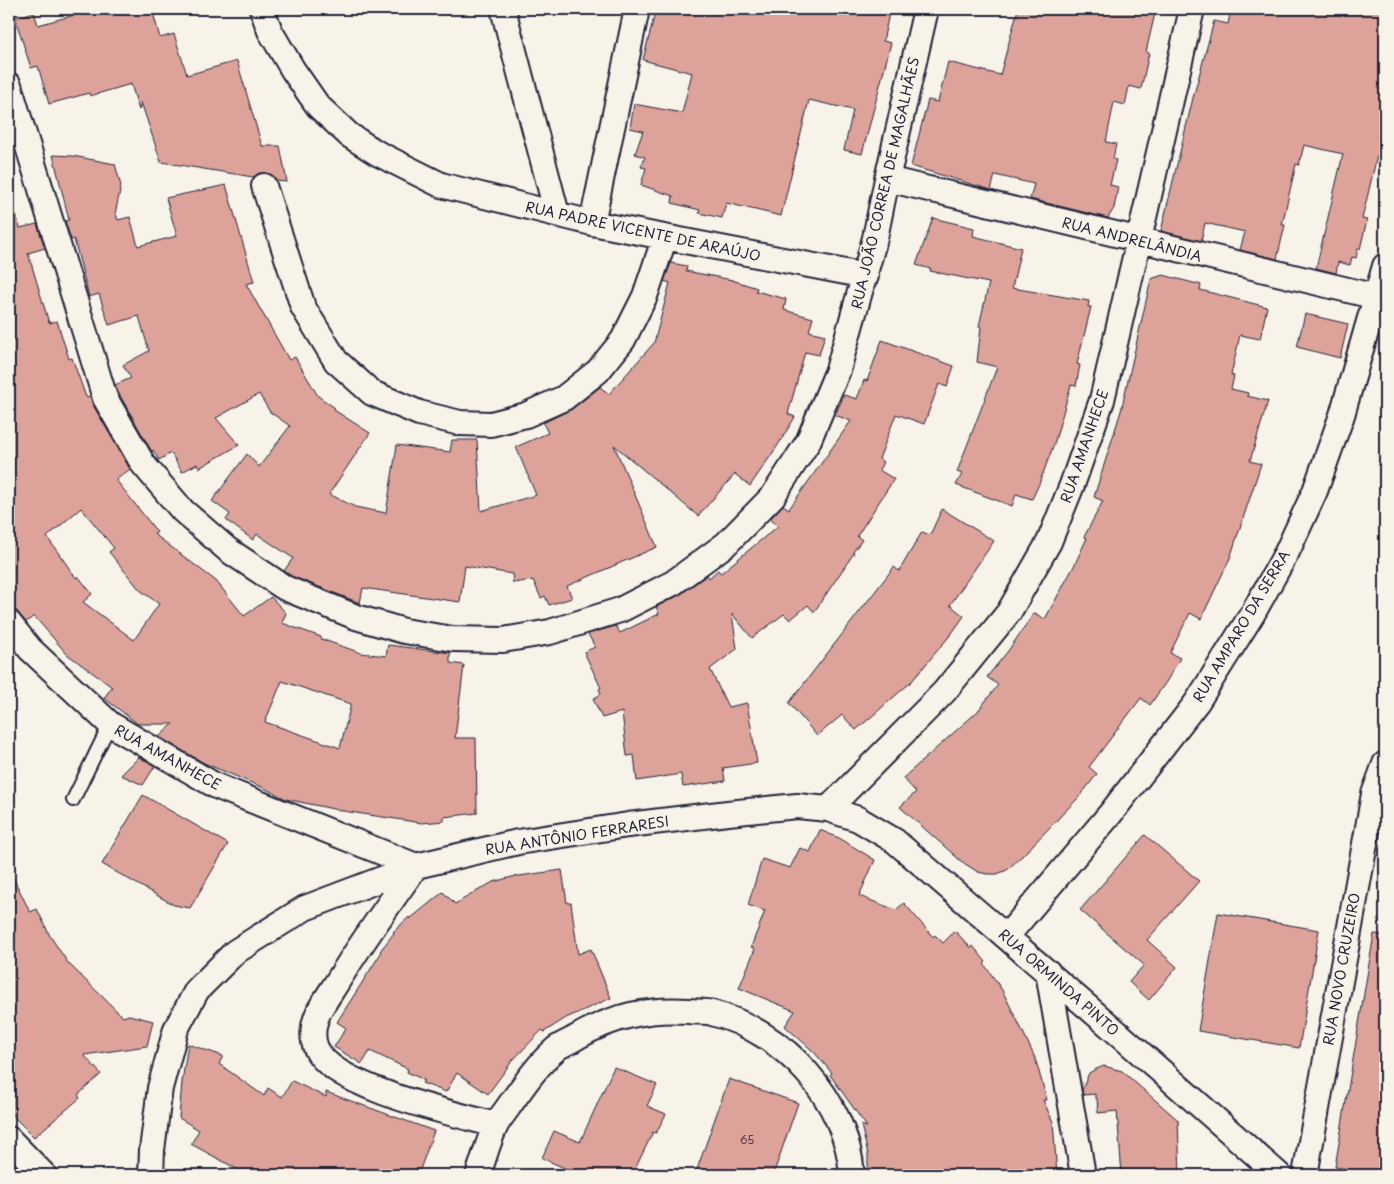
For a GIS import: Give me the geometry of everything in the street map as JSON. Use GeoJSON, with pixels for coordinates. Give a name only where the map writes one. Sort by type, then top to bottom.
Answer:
{"type":"FeatureCollection","features":[{"type":"Feature","properties":{"kind":"street","name":"RUA PADRE VICENTE DE ARAÚJO"},"geometry":{"type":"LineString","coordinates":[[262,9],[270,31],[292,70],[318,106],[349,135],[377,153],[440,185],[592,223],[866,276]]}},
{"type":"Feature","properties":{"kind":"street"},"geometry":{"type":"LineString","coordinates":[[503,9],[557,214]]}},
{"type":"Feature","properties":{"kind":"street"},"geometry":{"type":"LineString","coordinates":[[592,223],[637,9]]}},
{"type":"Feature","properties":{"kind":"street","name":"RUA JOÃO CORREA DE MAGALHÃES"},"geometry":{"type":"LineString","coordinates":[[9,85],[105,398],[143,464],[183,511],[228,550],[285,588],[356,617],[404,631],[453,639],[503,640],[550,632],[620,610],[673,582],[726,544],[773,496],[808,442],[838,370],[866,276],[926,9]]}},
{"type":"Feature","properties":{"kind":"street","name":"RUA AMANHECE"},"geometry":{"type":"LineString","coordinates":[[828,809],[944,692],[1009,612],[1049,542],[1072,485],[1102,400],[1192,9]]}},
{"type":"Feature","properties":{"kind":"street","name":"RUA ANDRELÂNDIA"},"geometry":{"type":"LineString","coordinates":[[887,179],[1377,297]]}},
{"type":"Feature","properties":{"kind":"street"},"geometry":{"type":"LineString","coordinates":[[264,186],[303,308],[336,361],[372,393],[419,413],[460,423],[491,424],[526,416],[564,398],[598,371],[623,340],[645,296],[665,237]]}},
{"type":"Feature","properties":{"kind":"street","name":"RUA AMPARO DA SERRA"},"geometry":{"type":"LineString","coordinates":[[1007,936],[1112,813],[1196,702],[1253,613],[1287,552],[1315,491],[1342,416],[1385,266]]}},
{"type":"Feature","properties":{"kind":"street","name":"RUA AMANHECE"},"geometry":{"type":"LineString","coordinates":[[9,623],[30,649],[110,724],[216,786],[416,866]]}},
{"type":"Feature","properties":{"kind":"street","name":"RUA NOVO CRUZEIRO"},"geometry":{"type":"LineString","coordinates":[[1304,1175],[1374,794],[1385,764]]}},
{"type":"Feature","properties":{"kind":"street","name":"RUA ANTÔNIO FERRARESI"},"geometry":{"type":"LineString","coordinates":[[151,1175],[160,1088],[176,1028],[197,990],[235,952],[305,908],[416,866],[518,842],[628,825],[797,806],[828,809]]}},
{"type":"Feature","properties":{"kind":"street","name":"RUA ORMINDA PINTO"},"geometry":{"type":"LineString","coordinates":[[828,809],[858,819],[895,840],[1278,1175]]}},
{"type":"Feature","properties":{"kind":"street"},"geometry":{"type":"LineString","coordinates":[[416,866],[351,960],[319,1012],[313,1030],[316,1048],[326,1063],[351,1078],[401,1099],[496,1125]]}},
{"type":"Feature","properties":{"kind":"street"},"geometry":{"type":"LineString","coordinates":[[1048,972],[1082,1169],[1081,1175]]}},
{"type":"Feature","properties":{"kind":"street"},"geometry":{"type":"LineString","coordinates":[[478,1175],[496,1125],[529,1077],[558,1048],[596,1026],[632,1014],[670,1010],[711,1013],[751,1028],[782,1048],[805,1071],[824,1096],[842,1128],[852,1175]]}},
{"type":"Feature","properties":{"kind":"street"},"geometry":{"type":"LineString","coordinates":[[9,1139],[44,1175]]}},
{"type":"Feature","properties":{"kind":"lane"},"geometry":{"type":"LineString","coordinates":[[73,800],[110,724]]}},
{"type":"Feature","properties":{"kind":"building"},"geometry":{"type":"Polygon","coordinates":[[[96,9],[152,9],[160,38],[174,34],[187,75],[237,61],[262,146],[280,146],[287,182],[276,181],[273,176],[266,173],[259,173],[253,177],[161,162],[141,102],[139,110],[131,84],[90,96],[89,93],[49,104],[38,66],[31,68],[15,18],[34,12],[38,25],[96,9]]]}},
{"type":"Feature","properties":{"kind":"building"},"geometry":{"type":"Polygon","coordinates":[[[656,9],[890,9],[883,41],[891,43],[862,154],[844,150],[853,110],[809,100],[781,216],[726,203],[722,218],[699,213],[700,210],[672,203],[673,196],[641,185],[646,168],[641,167],[645,157],[635,154],[643,131],[630,128],[634,104],[682,113],[692,73],[643,60],[656,9]]]}},
{"type":"Feature","properties":{"kind":"building"},"geometry":{"type":"Polygon","coordinates":[[[1018,9],[1156,9],[1146,52],[1149,53],[1141,89],[1129,86],[1125,105],[1114,102],[1106,142],[1116,144],[1113,159],[1116,160],[1110,185],[1118,187],[1114,208],[1108,218],[1030,199],[1034,184],[995,175],[991,190],[911,166],[928,100],[938,102],[948,62],[1000,75],[1018,9]]]}},
{"type":"Feature","properties":{"kind":"building"},"geometry":{"type":"Polygon","coordinates":[[[1231,9],[1385,9],[1385,146],[1382,157],[1377,156],[1362,219],[1367,220],[1360,249],[1358,248],[1356,258],[1352,257],[1350,265],[1338,262],[1336,273],[1316,268],[1343,154],[1304,145],[1299,165],[1296,164],[1282,225],[1285,225],[1277,259],[1240,250],[1245,232],[1205,223],[1201,241],[1161,231],[1193,98],[1214,21],[1228,24],[1231,9]]]}},
{"type":"Feature","properties":{"kind":"building"},"geometry":{"type":"Polygon","coordinates":[[[53,155],[73,156],[115,164],[121,186],[115,214],[118,220],[130,217],[138,246],[177,236],[166,198],[226,185],[254,282],[246,284],[289,360],[295,357],[318,396],[335,408],[334,410],[370,433],[329,494],[355,507],[386,513],[397,445],[450,452],[452,440],[477,440],[481,511],[536,495],[516,447],[548,433],[543,423],[572,409],[600,387],[609,394],[654,343],[670,283],[664,281],[671,263],[687,266],[686,271],[732,280],[757,288],[756,291],[786,299],[784,310],[813,318],[809,331],[825,335],[819,355],[805,352],[788,414],[795,417],[750,486],[735,474],[698,516],[614,445],[657,547],[567,586],[572,598],[549,605],[545,596],[541,598],[533,580],[513,583],[512,574],[465,566],[460,602],[363,588],[360,603],[291,576],[284,571],[293,558],[257,534],[253,540],[226,520],[230,514],[212,501],[247,454],[259,467],[290,426],[270,412],[259,394],[216,418],[239,445],[199,468],[197,464],[182,472],[171,453],[159,460],[153,450],[152,452],[115,385],[131,378],[123,365],[149,351],[139,316],[109,325],[99,294],[89,297],[74,239],[71,240],[65,221],[69,220],[53,155]]]}},
{"type":"Feature","properties":{"kind":"building"},"geometry":{"type":"Polygon","coordinates":[[[14,207],[20,228],[37,224],[45,248],[28,253],[49,323],[57,321],[69,359],[72,358],[86,397],[90,396],[93,405],[130,469],[116,480],[157,532],[154,534],[216,581],[244,616],[271,597],[286,613],[282,623],[321,637],[321,639],[361,653],[386,656],[388,645],[450,653],[450,663],[464,665],[455,738],[476,738],[477,813],[444,817],[444,821],[422,823],[343,811],[286,799],[204,763],[159,737],[173,724],[138,724],[104,698],[112,687],[67,654],[34,616],[26,622],[9,602],[9,208],[14,207]],[[81,508],[47,537],[76,578],[78,576],[92,594],[83,602],[134,640],[159,604],[140,590],[109,552],[114,548],[81,508]],[[282,681],[265,722],[340,748],[351,704],[282,681]]]}},
{"type":"Feature","properties":{"kind":"building"},"geometry":{"type":"Polygon","coordinates":[[[933,218],[974,228],[973,236],[1021,248],[1012,288],[1089,301],[1088,307],[1091,307],[1077,364],[1080,365],[1076,386],[1071,385],[1054,444],[1039,484],[1032,499],[1016,494],[1012,506],[956,485],[962,474],[957,472],[997,367],[977,362],[981,327],[979,326],[989,283],[930,271],[931,269],[916,265],[933,218]]]}},
{"type":"Feature","properties":{"kind":"building"},"geometry":{"type":"Polygon","coordinates":[[[1163,275],[1201,285],[1200,290],[1267,307],[1260,339],[1240,335],[1231,375],[1234,376],[1231,389],[1248,393],[1247,396],[1268,401],[1250,461],[1261,464],[1230,558],[1201,619],[1190,613],[1170,653],[1180,658],[1166,682],[1150,705],[1141,698],[1089,767],[1097,774],[1080,796],[1024,854],[1007,870],[997,874],[978,872],[962,862],[900,807],[916,792],[903,778],[977,712],[998,685],[987,677],[1008,651],[1034,613],[1045,619],[1074,566],[1087,538],[1084,537],[1103,501],[1094,497],[1121,411],[1151,279],[1163,275]]]}},
{"type":"Feature","properties":{"kind":"building"},"geometry":{"type":"Polygon","coordinates":[[[1305,314],[1348,324],[1340,358],[1297,347],[1305,314]]]}},
{"type":"Feature","properties":{"kind":"building"},"geometry":{"type":"Polygon","coordinates":[[[882,340],[954,366],[947,387],[939,384],[924,424],[896,414],[879,459],[883,462],[879,470],[894,479],[857,536],[862,540],[814,612],[808,605],[790,620],[784,614],[752,638],[732,614],[737,649],[710,669],[728,707],[747,703],[757,763],[723,768],[725,781],[683,787],[681,774],[637,781],[634,755],[627,756],[622,712],[602,718],[593,699],[601,694],[599,689],[601,688],[584,652],[595,647],[588,634],[616,626],[620,633],[659,614],[656,607],[681,594],[707,575],[709,578],[718,570],[721,573],[778,526],[770,519],[783,505],[789,509],[851,421],[835,415],[844,395],[857,399],[864,380],[867,381],[882,340]]]}},
{"type":"Feature","properties":{"kind":"building"},"geometry":{"type":"Polygon","coordinates":[[[942,509],[994,541],[950,605],[964,616],[912,681],[856,730],[842,715],[817,736],[789,703],[894,567],[899,571],[922,532],[930,535],[942,509]]]}},
{"type":"Feature","properties":{"kind":"building"},"geometry":{"type":"Polygon","coordinates":[[[139,757],[155,766],[143,785],[121,775],[139,757]]]}},
{"type":"Feature","properties":{"kind":"building"},"geometry":{"type":"Polygon","coordinates":[[[143,795],[228,844],[190,908],[174,905],[102,864],[143,795]]]}},
{"type":"Feature","properties":{"kind":"building"},"geometry":{"type":"Polygon","coordinates":[[[820,830],[839,838],[875,860],[859,896],[896,910],[904,903],[933,937],[935,935],[943,943],[955,931],[971,948],[973,946],[986,962],[984,964],[1002,990],[1035,1058],[1047,1100],[1043,1100],[1053,1122],[1057,1175],[948,1175],[947,1172],[868,1175],[868,1154],[861,1125],[867,1127],[830,1075],[832,1073],[814,1052],[785,1026],[795,1011],[739,988],[755,949],[751,947],[765,911],[748,905],[762,859],[790,868],[800,848],[810,852],[820,830]]]}},
{"type":"Feature","properties":{"kind":"building"},"geometry":{"type":"Polygon","coordinates":[[[1145,835],[1199,881],[1147,940],[1177,967],[1149,1000],[1129,982],[1144,965],[1080,910],[1145,835]]]}},
{"type":"Feature","properties":{"kind":"building"},"geometry":{"type":"Polygon","coordinates":[[[9,869],[30,912],[37,909],[50,936],[68,963],[123,1017],[129,1015],[153,1021],[147,1046],[84,1055],[101,1074],[78,1095],[80,1098],[34,1137],[9,1112],[9,869]]]}},
{"type":"Feature","properties":{"kind":"building"},"geometry":{"type":"Polygon","coordinates":[[[562,870],[567,903],[571,903],[578,954],[591,949],[611,998],[566,1018],[544,1032],[542,1030],[512,1061],[488,1094],[457,1073],[446,1092],[422,1083],[424,1080],[407,1072],[408,1069],[370,1051],[362,1064],[334,1047],[346,1028],[337,1022],[393,932],[409,917],[410,919],[443,892],[455,904],[493,882],[512,877],[562,870]]]}},
{"type":"Feature","properties":{"kind":"building"},"geometry":{"type":"Polygon","coordinates":[[[1218,913],[1319,930],[1299,1048],[1198,1031],[1218,913]]]}},
{"type":"Feature","properties":{"kind":"building"},"geometry":{"type":"Polygon","coordinates":[[[1374,934],[1385,935],[1385,1175],[1347,1175],[1348,1169],[1335,1167],[1374,934]]]}},
{"type":"Feature","properties":{"kind":"building"},"geometry":{"type":"Polygon","coordinates":[[[188,1044],[223,1056],[219,1064],[264,1096],[268,1088],[282,1097],[292,1081],[326,1097],[326,1092],[434,1131],[418,1175],[248,1175],[191,1144],[199,1130],[179,1118],[188,1044]]]}},
{"type":"Feature","properties":{"kind":"building"},"geometry":{"type":"Polygon","coordinates":[[[1104,1066],[1122,1071],[1178,1120],[1180,1175],[1122,1175],[1117,1111],[1098,1113],[1095,1094],[1083,1095],[1082,1090],[1089,1073],[1104,1066]]]}},
{"type":"Feature","properties":{"kind":"building"},"geometry":{"type":"Polygon","coordinates":[[[614,1067],[657,1085],[647,1106],[666,1114],[656,1133],[653,1132],[632,1175],[580,1175],[542,1158],[554,1131],[580,1142],[614,1067]]]}},
{"type":"Feature","properties":{"kind":"building"},"geometry":{"type":"Polygon","coordinates":[[[729,1079],[798,1103],[773,1175],[695,1175],[729,1079]]]}}]}
